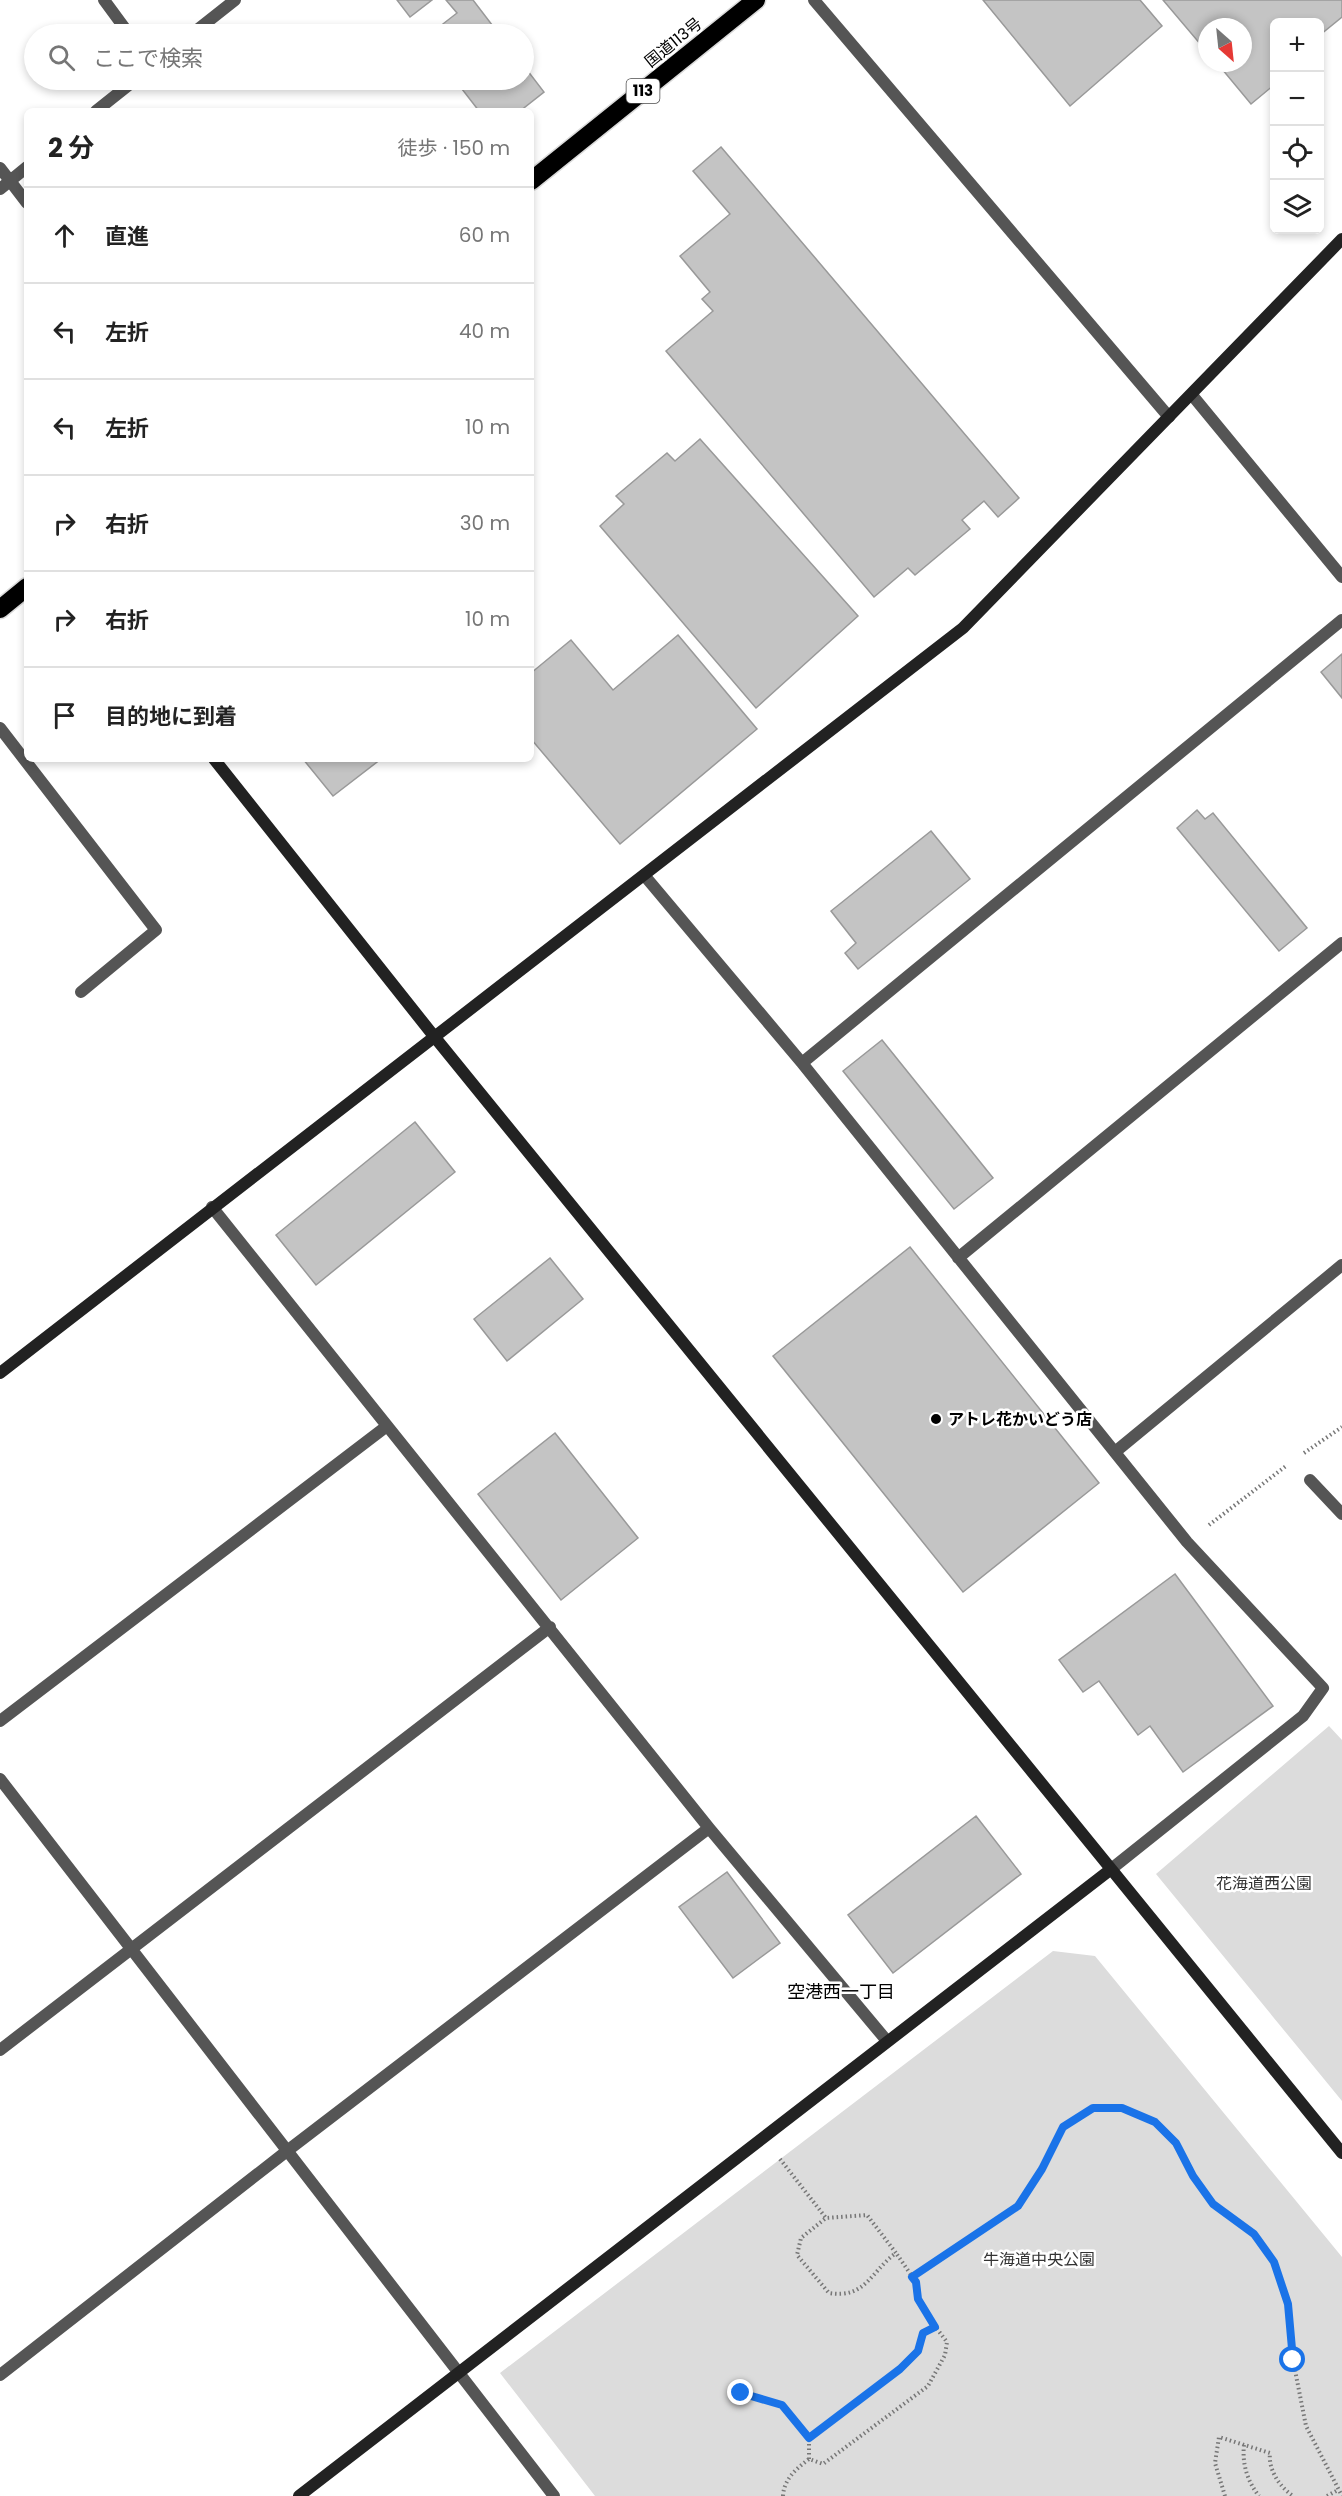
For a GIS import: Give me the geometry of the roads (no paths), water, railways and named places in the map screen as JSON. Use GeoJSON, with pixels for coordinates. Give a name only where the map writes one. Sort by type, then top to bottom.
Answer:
{"type":"FeatureCollection","features":[{"type":"Feature","properties":{"kind":"highway","name":"国道113号"},"geometry":{"type":"LineString","coordinates":[[534,179],[756,0]]}},
{"type":"Feature","properties":{"kind":"highway"},"geometry":{"type":"LineString","coordinates":[[0,609],[24,589]]}},
{"type":"Feature","properties":{"kind":"street"},"geometry":{"type":"LineString","coordinates":[[104,0],[122,24]]}},
{"type":"Feature","properties":{"kind":"street"},"geometry":{"type":"LineString","coordinates":[[205,24],[235,0]]}},
{"type":"Feature","properties":{"kind":"street"},"geometry":{"type":"LineString","coordinates":[[814,0],[1169,417]]}},
{"type":"Feature","properties":{"kind":"street"},"geometry":{"type":"LineString","coordinates":[[100,108],[122,90]]}},
{"type":"Feature","properties":{"kind":"street"},"geometry":{"type":"LineString","coordinates":[[0,168],[5,185],[24,200]]}},
{"type":"Feature","properties":{"kind":"street"},"geometry":{"type":"LineString","coordinates":[[5,185],[24,169]]}},
{"type":"Feature","properties":{"kind":"street"},"geometry":{"type":"LineString","coordinates":[[0,1373],[433,1035],[963,628],[1342,239]]}},
{"type":"Feature","properties":{"kind":"street"},"geometry":{"type":"LineString","coordinates":[[1192,395],[1342,577]]}},
{"type":"Feature","properties":{"kind":"street"},"geometry":{"type":"LineString","coordinates":[[801,1063],[1342,620]]}},
{"type":"Feature","properties":{"kind":"street"},"geometry":{"type":"LineString","coordinates":[[0,728],[24,759]]}},
{"type":"Feature","properties":{"kind":"street"},"geometry":{"type":"LineString","coordinates":[[26,762],[156,930],[81,992]]}},
{"type":"Feature","properties":{"kind":"street"},"geometry":{"type":"LineString","coordinates":[[216,762],[433,1035],[1342,2153]]}},
{"type":"Feature","properties":{"kind":"street"},"geometry":{"type":"LineString","coordinates":[[299,2496],[1110,1870],[1303,1716],[1323,1688],[1187,1542],[801,1063],[644,875]]}},
{"type":"Feature","properties":{"kind":"street"},"geometry":{"type":"LineString","coordinates":[[958,1258],[1342,943]]}},
{"type":"Feature","properties":{"kind":"street"},"geometry":{"type":"LineString","coordinates":[[212,1207],[709,1828],[887,2041]]}},
{"type":"Feature","properties":{"kind":"street"},"geometry":{"type":"LineString","coordinates":[[1115,1452],[1342,1265]]}},
{"type":"Feature","properties":{"kind":"street"},"geometry":{"type":"LineString","coordinates":[[0,1720],[387,1426]]}},
{"type":"Feature","properties":{"kind":"street"},"geometry":{"type":"LineString","coordinates":[[1310,1480],[1342,1514]]}},
{"type":"Feature","properties":{"kind":"street"},"geometry":{"type":"LineString","coordinates":[[0,2050],[550,1627]]}},
{"type":"Feature","properties":{"kind":"street"},"geometry":{"type":"LineString","coordinates":[[0,1779],[554,2496]]}},
{"type":"Feature","properties":{"kind":"street"},"geometry":{"type":"LineString","coordinates":[[0,2374],[709,1828]]}},
{"type":"Feature","properties":{"kind":"place","name":"アトレ花かいどう店"},"geometry":{"type":"Point","coordinates":[936,1419]}},
{"type":"Feature","properties":{"kind":"district","name":"空港西一丁目"},"geometry":{"type":"Point","coordinates":[841,1992]}},
{"type":"Feature","properties":{"kind":"park label","name":"花海道西公園"},"geometry":{"type":"Point","coordinates":[1264,1883]}},
{"type":"Feature","properties":{"kind":"park label","name":"牛海道中央公園"},"geometry":{"type":"Point","coordinates":[1039,2259]}}]}
